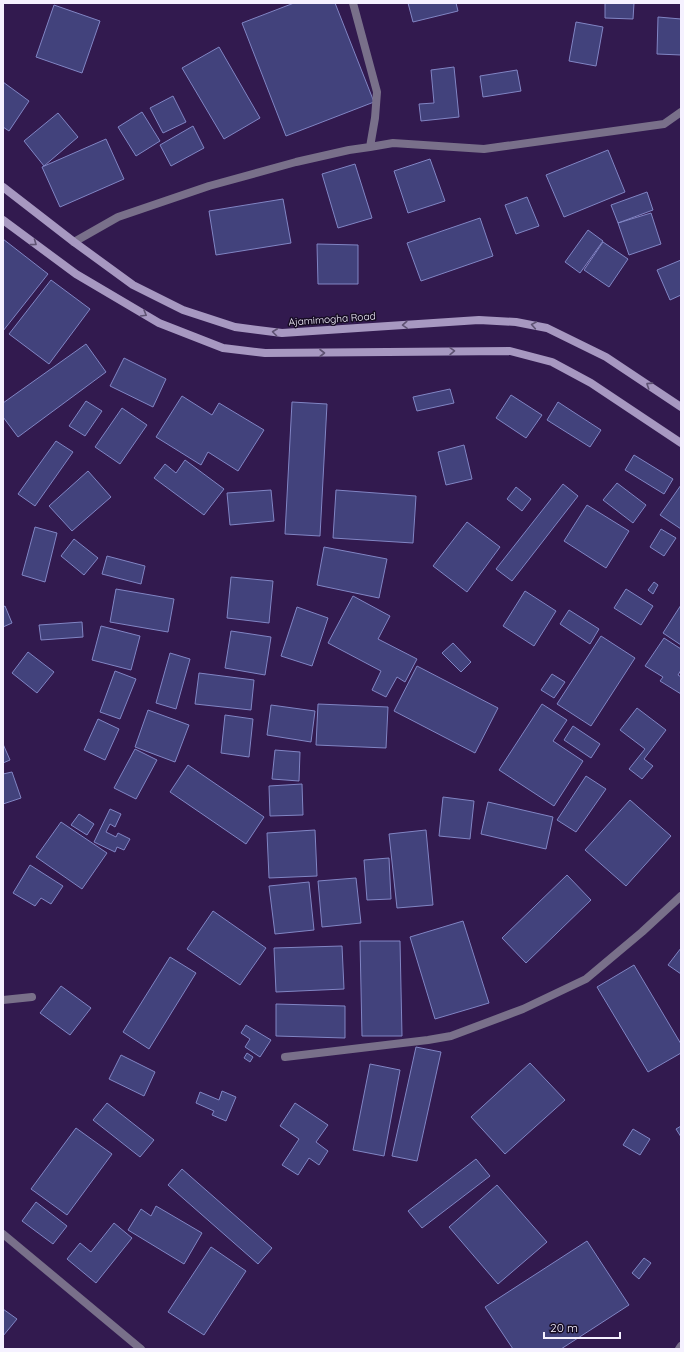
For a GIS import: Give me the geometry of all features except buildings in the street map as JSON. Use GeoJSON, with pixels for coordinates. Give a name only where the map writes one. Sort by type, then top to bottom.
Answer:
{"type":"FeatureCollection","features":[{"type":"Feature","properties":{"kind":"main road","name":"Ajamimogha Road"},"geometry":{"type":"LineString","coordinates":[[3,187],[132,285],[183,310],[234,327],[282,333],[479,320],[516,322],[547,328],[606,357],[681,407]]}},
{"type":"Feature","properties":{"kind":"main road"},"geometry":{"type":"LineString","coordinates":[[3,220],[76,274],[159,323],[223,348],[266,353],[510,351],[552,362],[591,383],[681,443]]}},
{"type":"Feature","properties":{"kind":"street"},"geometry":{"type":"LineString","coordinates":[[353,3],[377,92],[376,118],[370,147]]}},
{"type":"Feature","properties":{"kind":"street"},"geometry":{"type":"LineString","coordinates":[[74,242],[118,218],[209,186],[296,162],[349,150],[393,143],[484,149],[664,124],[681,112]]}},
{"type":"Feature","properties":{"kind":"street"},"geometry":{"type":"LineString","coordinates":[[284,1057],[451,1036],[523,1009],[586,979],[642,932],[681,896]]}},
{"type":"Feature","properties":{"kind":"street"},"geometry":{"type":"LineString","coordinates":[[3,1000],[32,997]]}},
{"type":"Feature","properties":{"kind":"street"},"geometry":{"type":"LineString","coordinates":[[3,1234],[141,1349]]}}]}
